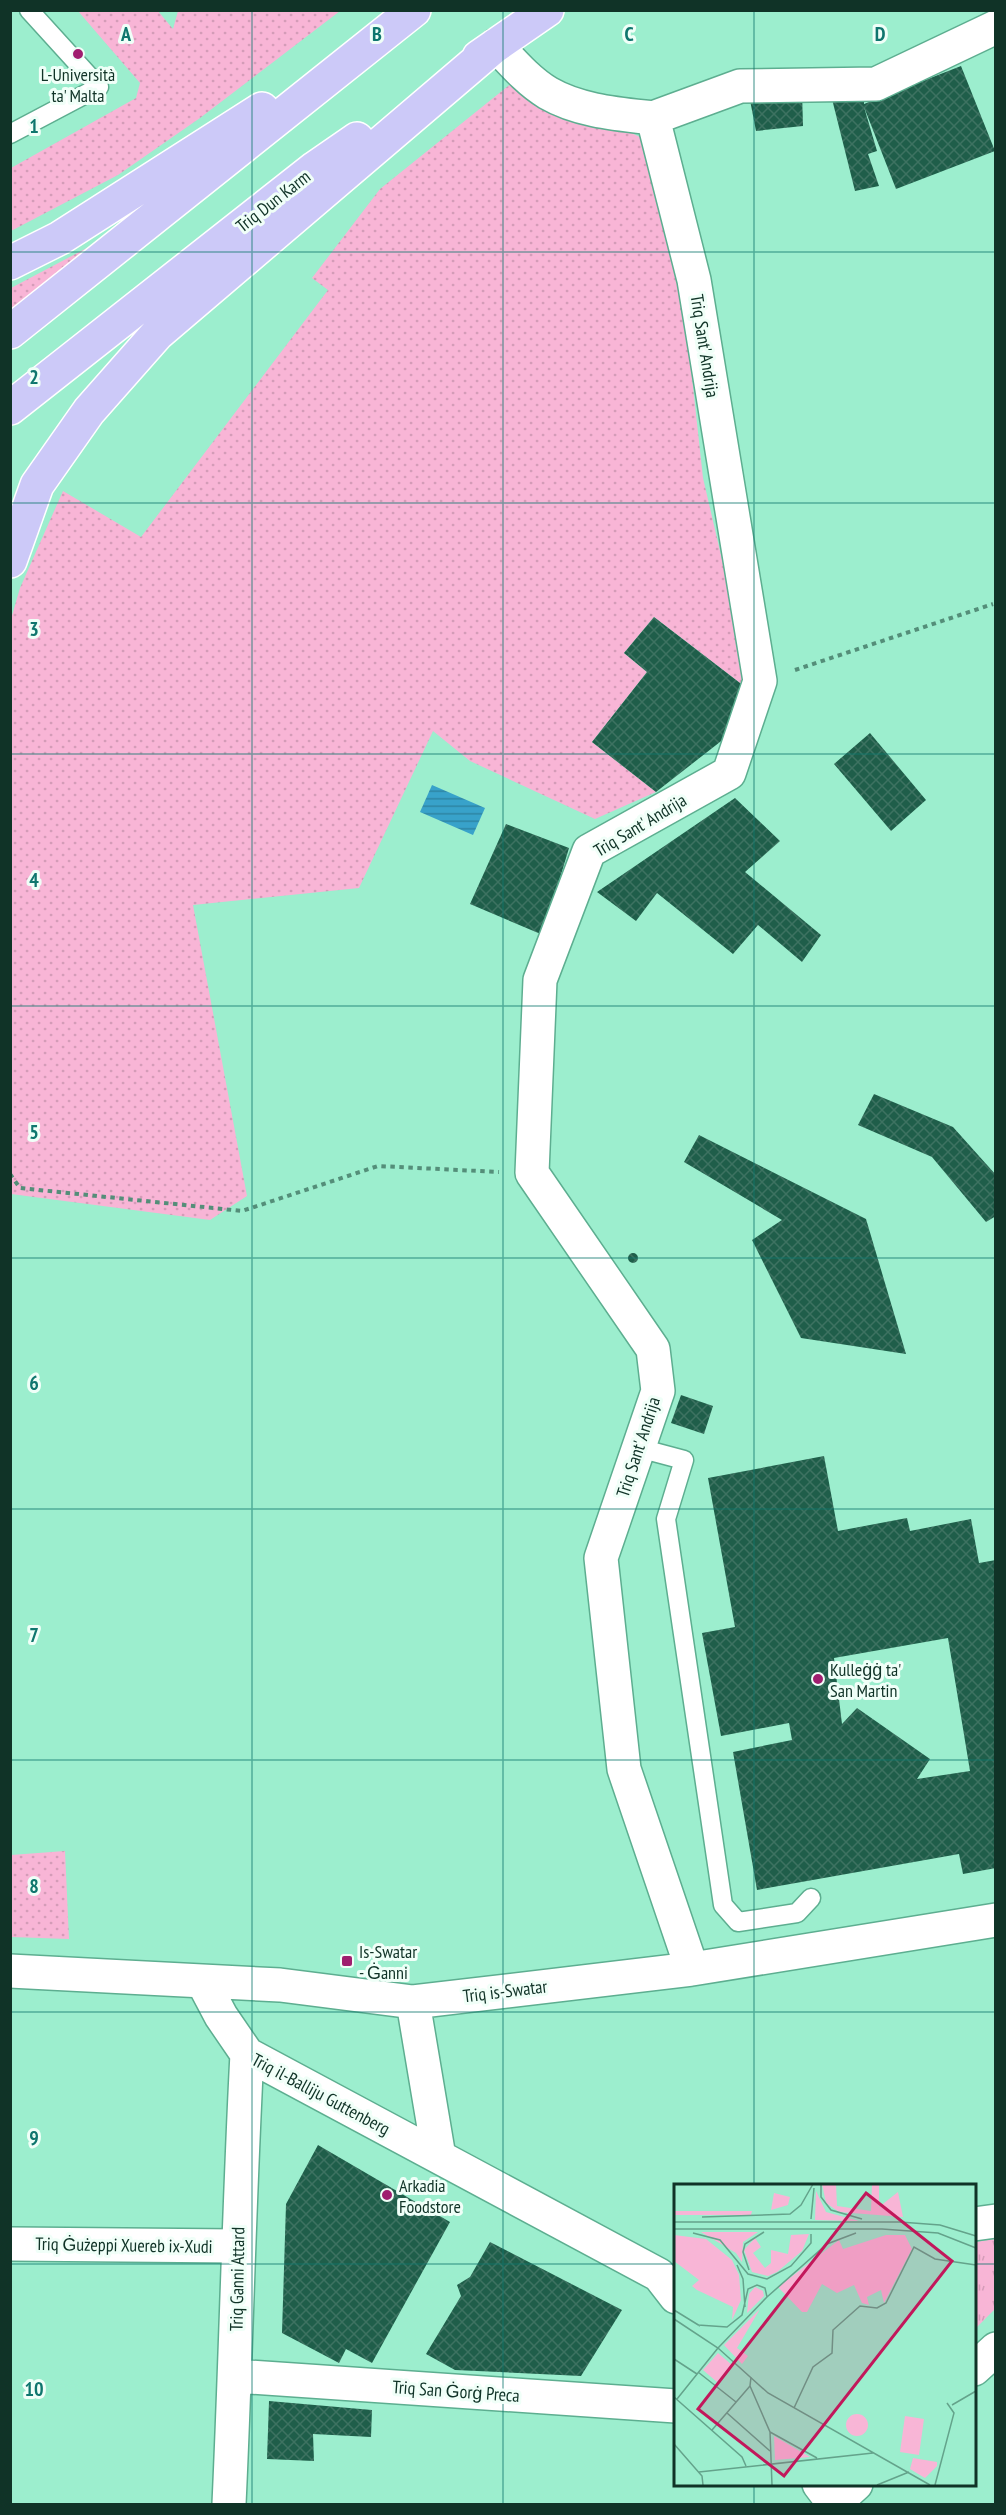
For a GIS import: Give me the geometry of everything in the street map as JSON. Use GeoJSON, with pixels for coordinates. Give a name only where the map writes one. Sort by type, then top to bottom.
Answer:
{"type":"FeatureCollection","features":[{"type":"Feature","properties":{"kind":"highway","name":"Triq Dun Karm"},"geometry":{"type":"LineString","coordinates":[[10,408],[315,168],[547,10]]}},
{"type":"Feature","properties":{"kind":"highway"},"geometry":{"type":"LineString","coordinates":[[10,332],[411,13]]}},
{"type":"Feature","properties":{"kind":"highway"},"geometry":{"type":"LineString","coordinates":[[10,263],[60,238],[411,13]]}},
{"type":"Feature","properties":{"kind":"highway"},"geometry":{"type":"LineString","coordinates":[[10,561],[37,485],[89,411],[157,334],[496,45]]}},
{"type":"Feature","properties":{"kind":"street"},"geometry":{"type":"LineString","coordinates":[[496,45],[524,74],[549,93],[598,111],[653,118],[740,86],[876,84],[996,27]]}},
{"type":"Feature","properties":{"kind":"street","name":"Triq Sant' Andrija"},"geometry":{"type":"LineString","coordinates":[[653,118],[694,280],[760,681],[729,773],[589,851],[540,980],[532,1173],[653,1349],[658,1391],[601,1558],[624,1768],[692,1969]]}},
{"type":"Feature","properties":{"kind":"street","name":"Triq is-Swatar"},"geometry":{"type":"LineString","coordinates":[[10,1971],[280,1985],[413,2002],[692,1969],[996,1920]]}},
{"type":"Feature","properties":{"kind":"street","name":"Triq il-Balliju Guttenberg"},"geometry":{"type":"LineString","coordinates":[[203,1982],[221,2016],[247,2054],[670,2282]]}},
{"type":"Feature","properties":{"kind":"street"},"geometry":{"type":"LineString","coordinates":[[413,2002],[439,2157]]}},
{"type":"Feature","properties":{"kind":"street","name":"Triq Ganni Attard"},"geometry":{"type":"LineString","coordinates":[[229,2505],[235,2376],[237,2246],[247,2054]]}},
{"type":"Feature","properties":{"kind":"street"},"geometry":{"type":"LineString","coordinates":[[976,2224],[996,2221]]}},
{"type":"Feature","properties":{"kind":"street","name":"Triq Ġużeppi Xuereb ix-Xudi"},"geometry":{"type":"LineString","coordinates":[[10,2244],[237,2246]]}},
{"type":"Feature","properties":{"kind":"street"},"geometry":{"type":"LineString","coordinates":[[976,2368],[996,2349]]}},
{"type":"Feature","properties":{"kind":"street","name":"Triq San Ġorġ Preca"},"geometry":{"type":"LineString","coordinates":[[235,2376],[674,2406]]}},
{"type":"Feature","properties":{"kind":"street"},"geometry":{"type":"LineString","coordinates":[[820,2485],[834,2504],[855,2485]]}},
{"type":"Feature","properties":{"kind":"lane"},"geometry":{"type":"LineString","coordinates":[[10,134],[99,87],[29,10]]}},
{"type":"Feature","properties":{"kind":"lane"},"geometry":{"type":"LineString","coordinates":[[639,1448],[684,1460],[666,1519],[723,1905],[738,1922],[797,1913],[811,1898]]}},
{"type":"Feature","properties":{"kind":"path"},"geometry":{"type":"LineString","coordinates":[[760,681],[993,604]]}},
{"type":"Feature","properties":{"kind":"path"},"geometry":{"type":"LineString","coordinates":[[10,1174],[20,1188],[242,1211],[378,1166],[532,1173]]}},
{"type":"Feature","properties":{"kind":"green space"},"geometry":{"type":"Polygon","coordinates":[[[78,11],[158,11],[173,29],[178,11],[340,11],[200,118],[118,175],[11,231],[11,168],[136,98],[140,83],[78,11]]]}},
{"type":"Feature","properties":{"kind":"green space"},"geometry":{"type":"Polygon","coordinates":[[[518,78],[644,139],[678,250],[703,478],[753,693],[654,617],[624,653],[647,672],[592,742],[656,792],[595,819],[470,761],[433,731],[359,888],[193,905],[247,1196],[210,1220],[11,1194],[11,619],[20,588],[63,491],[141,537],[328,290],[312,278],[380,189],[518,78]]]}},
{"type":"Feature","properties":{"kind":"green space"},"geometry":{"type":"Polygon","coordinates":[[[100,241],[11,310],[11,288],[100,241]]]}},
{"type":"Feature","properties":{"kind":"green space"},"geometry":{"type":"Polygon","coordinates":[[[65,1851],[69,1939],[11,1937],[11,1855],[65,1851]]]}},
{"type":"Feature","properties":{"kind":"green space"},"geometry":{"type":"Polygon","coordinates":[[[995,2239],[995,2309],[976,2328],[976,2242],[995,2239]]]}},
{"type":"Feature","properties":{"kind":"water"},"geometry":{"type":"Polygon","coordinates":[[[432,785],[485,808],[473,835],[420,812],[432,785]]]}},
{"type":"Feature","properties":{"kind":"building"},"geometry":{"type":"Polygon","coordinates":[[[961,66],[995,151],[896,189],[864,107],[877,151],[868,154],[879,186],[855,191],[831,95],[864,98],[864,104],[961,66]]]}},
{"type":"Feature","properties":{"kind":"building"},"geometry":{"type":"Polygon","coordinates":[[[802,91],[803,126],[756,131],[749,95],[802,91]]]}},
{"type":"Feature","properties":{"kind":"building"},"geometry":{"type":"Polygon","coordinates":[[[654,617],[753,693],[743,724],[656,792],[592,742],[647,672],[624,653],[654,617]]]}},
{"type":"Feature","properties":{"kind":"building"},"geometry":{"type":"Polygon","coordinates":[[[870,733],[926,800],[891,831],[834,764],[870,733]]]}},
{"type":"Feature","properties":{"kind":"building"},"geometry":{"type":"Polygon","coordinates":[[[735,798],[780,841],[745,872],[821,935],[802,962],[758,925],[733,954],[657,893],[636,921],[597,892],[735,798]]]}},
{"type":"Feature","properties":{"kind":"building"},"geometry":{"type":"Polygon","coordinates":[[[506,824],[569,848],[543,935],[470,904],[506,824]]]}},
{"type":"Feature","properties":{"kind":"building"},"geometry":{"type":"Polygon","coordinates":[[[874,1094],[953,1127],[996,1175],[996,1216],[986,1222],[932,1157],[858,1125],[874,1094]]]}},
{"type":"Feature","properties":{"kind":"building"},"geometry":{"type":"Polygon","coordinates":[[[699,1135],[866,1219],[906,1354],[801,1338],[752,1240],[782,1220],[684,1162],[699,1135]]]}},
{"type":"Feature","properties":{"kind":"building"},"geometry":{"type":"Polygon","coordinates":[[[633,1253],[638,1258],[633,1263],[628,1258],[633,1253]]]}},
{"type":"Feature","properties":{"kind":"building"},"geometry":{"type":"Polygon","coordinates":[[[681,1395],[713,1406],[704,1434],[671,1423],[681,1395]]]}},
{"type":"Feature","properties":{"kind":"building"},"geometry":{"type":"Polygon","coordinates":[[[824,1456],[838,1531],[907,1518],[910,1531],[971,1519],[979,1563],[996,1560],[996,1868],[963,1874],[959,1854],[757,1890],[733,1752],[792,1740],[789,1723],[721,1736],[702,1633],[735,1627],[708,1478],[824,1456]],[[948,1638],[834,1658],[842,1724],[857,1708],[930,1759],[917,1779],[970,1771],[948,1638]]]}},
{"type":"Feature","properties":{"kind":"building"},"geometry":{"type":"Polygon","coordinates":[[[318,2145],[450,2222],[372,2363],[346,2349],[339,2363],[282,2333],[286,2204],[318,2145]]]}},
{"type":"Feature","properties":{"kind":"building"},"geometry":{"type":"Polygon","coordinates":[[[490,2242],[622,2310],[581,2376],[455,2370],[426,2354],[461,2296],[457,2285],[470,2277],[490,2242]]]}},
{"type":"Feature","properties":{"kind":"building"},"geometry":{"type":"Polygon","coordinates":[[[269,2401],[372,2410],[371,2437],[313,2434],[314,2461],[267,2459],[269,2401]]]}},
{"type":"Feature","properties":{"kind":"place","name":"L-Università ta' Malta"},"geometry":{"type":"Point","coordinates":[78,54]}},
{"type":"Feature","properties":{"kind":"place","name":"Kulleġġ ta' San Martin"},"geometry":{"type":"Point","coordinates":[818,1679]}},
{"type":"Feature","properties":{"kind":"place","name":"Is-Swatar - Ġanni"},"geometry":{"type":"Point","coordinates":[347,1961]}},
{"type":"Feature","properties":{"kind":"place","name":"Arkadia Foodstore"},"geometry":{"type":"Point","coordinates":[387,2195]}}]}
